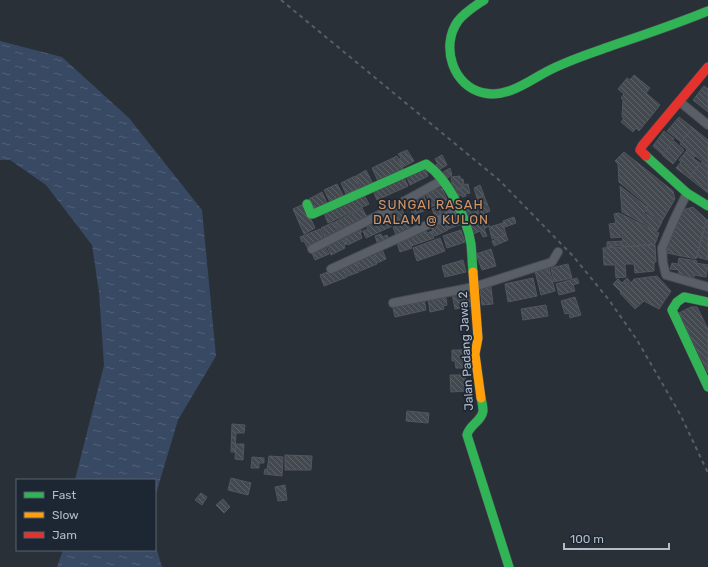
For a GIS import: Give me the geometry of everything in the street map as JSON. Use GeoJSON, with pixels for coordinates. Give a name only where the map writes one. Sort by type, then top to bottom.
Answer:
{"type":"FeatureCollection","features":[{"type":"Feature","properties":{"kind":"street"},"geometry":{"type":"LineString","coordinates":[[484,0],[458,20],[452,31],[450,40],[450,57],[453,70],[461,81],[471,89],[480,93],[494,95],[510,92],[546,72],[584,56],[665,29],[708,10]]}},
{"type":"Feature","properties":{"kind":"street"},"geometry":{"type":"LineString","coordinates":[[708,67],[640,150],[687,193],[708,206]]}},
{"type":"Feature","properties":{"kind":"street"},"geometry":{"type":"LineString","coordinates":[[680,102],[708,125]]}},
{"type":"Feature","properties":{"kind":"street","name":"Jalan Padang Jawa 2"},"geometry":{"type":"LineString","coordinates":[[307,204],[311,214],[313,214],[426,164],[443,180],[456,202],[466,225],[471,243],[478,338],[475,354],[483,412],[482,415],[469,427],[467,435],[509,567]]}},
{"type":"Feature","properties":{"kind":"street"},"geometry":{"type":"LineString","coordinates":[[312,249],[443,180]]}},
{"type":"Feature","properties":{"kind":"street"},"geometry":{"type":"LineString","coordinates":[[687,193],[662,248],[663,263],[666,275],[708,287]]}},
{"type":"Feature","properties":{"kind":"street"},"geometry":{"type":"LineString","coordinates":[[331,269],[460,210]]}},
{"type":"Feature","properties":{"kind":"street"},"geometry":{"type":"LineString","coordinates":[[393,303],[474,287],[552,262],[558,252]]}},
{"type":"Feature","properties":{"kind":"street"},"geometry":{"type":"LineString","coordinates":[[708,302],[684,296],[677,302],[672,310],[708,386]]}},
{"type":"Feature","properties":{"kind":"water"},"geometry":{"type":"Polygon","coordinates":[[[0,41],[62,57],[129,118],[202,210],[216,356],[178,420],[156,494],[156,479],[75,479],[104,365],[99,292],[92,245],[46,185],[10,160],[0,160],[0,41]]]}},
{"type":"Feature","properties":{"kind":"water"},"geometry":{"type":"Polygon","coordinates":[[[156,547],[162,567],[57,567],[63,551],[156,551],[156,547]]]}},
{"type":"Feature","properties":{"kind":"building"},"geometry":{"type":"Polygon","coordinates":[[[634,75],[650,88],[646,93],[660,105],[639,131],[636,128],[633,132],[621,122],[624,118],[622,117],[623,100],[621,98],[624,94],[618,89],[627,78],[630,80],[634,75]]]}},
{"type":"Feature","properties":{"kind":"building"},"geometry":{"type":"Polygon","coordinates":[[[704,86],[708,89],[708,112],[693,100],[704,86]]]}},
{"type":"Feature","properties":{"kind":"building"},"geometry":{"type":"Polygon","coordinates":[[[679,117],[693,128],[681,142],[667,131],[679,117]]]}},
{"type":"Feature","properties":{"kind":"building"},"geometry":{"type":"Polygon","coordinates":[[[693,128],[708,140],[708,166],[680,144],[693,128]]]}},
{"type":"Feature","properties":{"kind":"building"},"geometry":{"type":"Polygon","coordinates":[[[664,131],[674,139],[662,154],[653,146],[664,131]]]}},
{"type":"Feature","properties":{"kind":"building"},"geometry":{"type":"Polygon","coordinates":[[[674,141],[684,150],[673,164],[662,155],[674,141]]]}},
{"type":"Feature","properties":{"kind":"building"},"geometry":{"type":"Polygon","coordinates":[[[407,150],[414,161],[403,167],[399,159],[401,158],[398,154],[407,150]]]}},
{"type":"Feature","properties":{"kind":"building"},"geometry":{"type":"Polygon","coordinates":[[[687,150],[695,156],[693,158],[700,163],[689,178],[676,168],[681,162],[679,160],[687,150]]]}},
{"type":"Feature","properties":{"kind":"building"},"geometry":{"type":"Polygon","coordinates":[[[624,152],[673,191],[675,199],[662,221],[646,212],[648,206],[619,182],[618,164],[615,161],[624,152]]]}},
{"type":"Feature","properties":{"kind":"building"},"geometry":{"type":"Polygon","coordinates":[[[442,155],[447,165],[437,171],[434,166],[438,164],[435,159],[442,155]]]}},
{"type":"Feature","properties":{"kind":"building"},"geometry":{"type":"Polygon","coordinates":[[[397,156],[403,169],[378,181],[372,168],[397,156]]]}},
{"type":"Feature","properties":{"kind":"building"},"geometry":{"type":"Polygon","coordinates":[[[702,162],[708,167],[708,193],[689,178],[702,162]]]}},
{"type":"Feature","properties":{"kind":"building"},"geometry":{"type":"Polygon","coordinates":[[[424,166],[428,176],[410,185],[406,175],[424,166]]]}},
{"type":"Feature","properties":{"kind":"building"},"geometry":{"type":"Polygon","coordinates":[[[450,168],[452,175],[444,180],[440,174],[450,168]]]}},
{"type":"Feature","properties":{"kind":"building"},"geometry":{"type":"Polygon","coordinates":[[[366,170],[373,184],[362,189],[356,176],[366,170]]]}},
{"type":"Feature","properties":{"kind":"building"},"geometry":{"type":"Polygon","coordinates":[[[403,175],[408,186],[377,200],[372,188],[403,175]]]}},
{"type":"Feature","properties":{"kind":"building"},"geometry":{"type":"Polygon","coordinates":[[[355,176],[360,188],[346,194],[341,183],[355,176]]]}},
{"type":"Feature","properties":{"kind":"building"},"geometry":{"type":"Polygon","coordinates":[[[460,176],[460,179],[463,179],[464,184],[461,184],[462,188],[453,189],[451,177],[460,176]]]}},
{"type":"Feature","properties":{"kind":"building"},"geometry":{"type":"Polygon","coordinates":[[[337,184],[343,195],[330,202],[324,190],[337,184]]]}},
{"type":"Feature","properties":{"kind":"building"},"geometry":{"type":"Polygon","coordinates":[[[468,184],[470,193],[465,194],[466,196],[462,197],[462,195],[454,197],[453,191],[463,188],[462,185],[468,184]]]}},
{"type":"Feature","properties":{"kind":"building"},"geometry":{"type":"Polygon","coordinates":[[[480,185],[484,195],[477,198],[474,188],[480,185]]]}},
{"type":"Feature","properties":{"kind":"building"},"geometry":{"type":"Polygon","coordinates":[[[620,186],[647,207],[644,213],[662,222],[657,231],[622,212],[620,186]]]}},
{"type":"Feature","properties":{"kind":"building"},"geometry":{"type":"Polygon","coordinates":[[[442,188],[447,200],[431,207],[426,194],[442,188]]]}},
{"type":"Feature","properties":{"kind":"building"},"geometry":{"type":"Polygon","coordinates":[[[322,192],[327,203],[315,209],[309,199],[322,192]]]}},
{"type":"Feature","properties":{"kind":"building"},"geometry":{"type":"Polygon","coordinates":[[[363,193],[369,204],[328,223],[323,211],[363,193]]]}},
{"type":"Feature","properties":{"kind":"building"},"geometry":{"type":"Polygon","coordinates":[[[424,196],[429,209],[413,215],[408,203],[424,196]]]}},
{"type":"Feature","properties":{"kind":"building"},"geometry":{"type":"Polygon","coordinates":[[[484,196],[490,211],[482,215],[475,199],[484,196]]]}},
{"type":"Feature","properties":{"kind":"building"},"geometry":{"type":"Polygon","coordinates":[[[447,202],[449,205],[451,204],[453,209],[435,216],[432,209],[447,202]]]}},
{"type":"Feature","properties":{"kind":"building"},"geometry":{"type":"Polygon","coordinates":[[[475,203],[480,215],[465,221],[460,208],[475,203]]]}},
{"type":"Feature","properties":{"kind":"building"},"geometry":{"type":"Polygon","coordinates":[[[304,204],[315,228],[304,234],[293,209],[304,204]]]}},
{"type":"Feature","properties":{"kind":"building"},"geometry":{"type":"Polygon","coordinates":[[[693,207],[706,219],[696,259],[667,253],[669,240],[683,210],[693,207]]]}},
{"type":"Feature","properties":{"kind":"building"},"geometry":{"type":"Polygon","coordinates":[[[362,208],[368,219],[340,233],[335,222],[362,208]]]}},
{"type":"Feature","properties":{"kind":"building"},"geometry":{"type":"Polygon","coordinates":[[[402,209],[406,220],[399,223],[394,212],[402,209]]]}},
{"type":"Feature","properties":{"kind":"building"},"geometry":{"type":"Polygon","coordinates":[[[393,211],[398,223],[392,225],[390,221],[384,224],[380,216],[393,211]]]}},
{"type":"Feature","properties":{"kind":"building"},"geometry":{"type":"Polygon","coordinates":[[[619,213],[659,233],[655,244],[607,247],[607,242],[623,241],[622,237],[611,238],[609,224],[616,223],[614,214],[619,213]]]}},
{"type":"Feature","properties":{"kind":"building"},"geometry":{"type":"Polygon","coordinates":[[[456,214],[459,225],[448,229],[444,218],[456,214]]]}},
{"type":"Feature","properties":{"kind":"building"},"geometry":{"type":"Polygon","coordinates":[[[484,215],[489,226],[484,229],[487,236],[483,237],[480,231],[471,235],[466,223],[484,215]]]}},
{"type":"Feature","properties":{"kind":"building"},"geometry":{"type":"Polygon","coordinates":[[[514,217],[516,223],[505,227],[503,221],[514,217]]]}},
{"type":"Feature","properties":{"kind":"building"},"geometry":{"type":"Polygon","coordinates":[[[443,219],[448,230],[435,236],[430,225],[443,219]]]}},
{"type":"Feature","properties":{"kind":"building"},"geometry":{"type":"Polygon","coordinates":[[[707,219],[708,220],[708,260],[697,257],[707,219]]]}},
{"type":"Feature","properties":{"kind":"building"},"geometry":{"type":"Polygon","coordinates":[[[376,221],[378,225],[383,222],[384,224],[390,222],[392,226],[366,238],[363,231],[368,229],[366,225],[376,221]]]}},
{"type":"Feature","properties":{"kind":"building"},"geometry":{"type":"Polygon","coordinates":[[[334,222],[339,234],[326,240],[321,228],[334,222]]]}},
{"type":"Feature","properties":{"kind":"building"},"geometry":{"type":"Polygon","coordinates":[[[406,222],[410,228],[396,235],[393,227],[406,222]]]}},
{"type":"Feature","properties":{"kind":"building"},"geometry":{"type":"Polygon","coordinates":[[[503,223],[506,235],[492,239],[489,227],[503,223]]]}},
{"type":"Feature","properties":{"kind":"building"},"geometry":{"type":"Polygon","coordinates":[[[359,227],[362,232],[360,232],[362,238],[348,245],[344,235],[359,227]]]}},
{"type":"Feature","properties":{"kind":"building"},"geometry":{"type":"Polygon","coordinates":[[[320,229],[325,242],[308,249],[300,237],[320,229]]]}},
{"type":"Feature","properties":{"kind":"building"},"geometry":{"type":"Polygon","coordinates":[[[461,230],[465,242],[447,248],[443,236],[461,230]]]}},
{"type":"Feature","properties":{"kind":"building"},"geometry":{"type":"Polygon","coordinates":[[[426,231],[427,233],[432,231],[434,238],[411,246],[407,235],[415,232],[416,234],[426,231]]]}},
{"type":"Feature","properties":{"kind":"building"},"geometry":{"type":"Polygon","coordinates":[[[381,234],[382,237],[387,235],[389,241],[378,245],[375,236],[381,234]]]}},
{"type":"Feature","properties":{"kind":"building"},"geometry":{"type":"Polygon","coordinates":[[[506,235],[508,240],[494,246],[492,241],[506,235]]]}},
{"type":"Feature","properties":{"kind":"building"},"geometry":{"type":"Polygon","coordinates":[[[407,236],[412,248],[400,252],[396,240],[407,236]]]}},
{"type":"Feature","properties":{"kind":"building"},"geometry":{"type":"Polygon","coordinates":[[[343,237],[347,244],[344,245],[345,248],[331,255],[326,244],[343,237]]]}},
{"type":"Feature","properties":{"kind":"building"},"geometry":{"type":"Polygon","coordinates":[[[440,238],[445,251],[417,261],[413,248],[440,238]]]}},
{"type":"Feature","properties":{"kind":"building"},"geometry":{"type":"Polygon","coordinates":[[[324,245],[329,254],[315,260],[311,251],[324,245]]]}},
{"type":"Feature","properties":{"kind":"building"},"geometry":{"type":"Polygon","coordinates":[[[655,245],[656,262],[654,262],[654,271],[635,273],[634,264],[625,264],[626,277],[616,278],[615,265],[604,265],[603,248],[655,245]]]}},
{"type":"Feature","properties":{"kind":"building"},"geometry":{"type":"Polygon","coordinates":[[[382,249],[386,259],[377,263],[373,252],[382,249]]]}},
{"type":"Feature","properties":{"kind":"building"},"geometry":{"type":"Polygon","coordinates":[[[491,249],[496,266],[482,270],[476,254],[491,249]]]}},
{"type":"Feature","properties":{"kind":"building"},"geometry":{"type":"Polygon","coordinates":[[[371,252],[377,264],[360,271],[355,260],[371,252]]]}},
{"type":"Feature","properties":{"kind":"building"},"geometry":{"type":"Polygon","coordinates":[[[679,258],[697,261],[696,263],[708,265],[706,277],[694,275],[694,278],[678,275],[679,270],[670,269],[672,263],[678,264],[679,258]]]}},
{"type":"Feature","properties":{"kind":"building"},"geometry":{"type":"Polygon","coordinates":[[[463,260],[466,272],[445,277],[442,266],[463,260]]]}},
{"type":"Feature","properties":{"kind":"building"},"geometry":{"type":"Polygon","coordinates":[[[355,261],[359,272],[348,276],[344,265],[355,261]]]}},
{"type":"Feature","properties":{"kind":"building"},"geometry":{"type":"Polygon","coordinates":[[[568,264],[572,278],[554,282],[551,268],[568,264]]]}},
{"type":"Feature","properties":{"kind":"building"},"geometry":{"type":"Polygon","coordinates":[[[343,266],[347,277],[324,286],[320,275],[343,266]]]}},
{"type":"Feature","properties":{"kind":"building"},"geometry":{"type":"Polygon","coordinates":[[[549,268],[555,291],[541,295],[535,271],[549,268]]]}},
{"type":"Feature","properties":{"kind":"building"},"geometry":{"type":"Polygon","coordinates":[[[657,276],[671,291],[659,309],[644,301],[635,309],[613,284],[618,279],[622,283],[627,278],[631,283],[634,279],[657,276]]]}},
{"type":"Feature","properties":{"kind":"building"},"geometry":{"type":"Polygon","coordinates":[[[533,278],[537,296],[508,302],[505,284],[533,278]]]}},
{"type":"Feature","properties":{"kind":"building"},"geometry":{"type":"Polygon","coordinates":[[[577,278],[579,283],[573,285],[575,291],[559,295],[556,284],[577,278]]]}},
{"type":"Feature","properties":{"kind":"building"},"geometry":{"type":"Polygon","coordinates":[[[491,287],[493,304],[482,305],[480,288],[491,287]]]}},
{"type":"Feature","properties":{"kind":"building"},"geometry":{"type":"Polygon","coordinates":[[[470,290],[472,306],[455,309],[452,293],[470,290]]]}},
{"type":"Feature","properties":{"kind":"building"},"geometry":{"type":"Polygon","coordinates":[[[442,295],[442,298],[446,298],[447,305],[443,306],[444,309],[430,312],[428,298],[442,295]]]}},
{"type":"Feature","properties":{"kind":"building"},"geometry":{"type":"Polygon","coordinates":[[[575,297],[581,315],[570,318],[569,313],[565,314],[561,301],[575,297]]]}},
{"type":"Feature","properties":{"kind":"building"},"geometry":{"type":"Polygon","coordinates":[[[424,298],[426,310],[395,317],[392,304],[424,298]]]}},
{"type":"Feature","properties":{"kind":"building"},"geometry":{"type":"Polygon","coordinates":[[[546,305],[548,316],[523,320],[521,309],[546,305]]]}},
{"type":"Feature","properties":{"kind":"building"},"geometry":{"type":"Polygon","coordinates":[[[691,307],[697,307],[708,329],[708,373],[679,313],[691,307]]]}},
{"type":"Feature","properties":{"kind":"building"},"geometry":{"type":"Polygon","coordinates":[[[452,350],[465,350],[465,368],[456,368],[455,361],[452,361],[452,350]]]}},
{"type":"Feature","properties":{"kind":"building"},"geometry":{"type":"Polygon","coordinates":[[[450,375],[465,375],[466,391],[451,392],[450,375]]]}},
{"type":"Feature","properties":{"kind":"building"},"geometry":{"type":"Polygon","coordinates":[[[407,411],[429,413],[428,423],[406,421],[407,411]]]}},
{"type":"Feature","properties":{"kind":"building"},"geometry":{"type":"Polygon","coordinates":[[[232,424],[245,425],[244,433],[236,433],[235,452],[231,452],[232,424]]]}},
{"type":"Feature","properties":{"kind":"building"},"geometry":{"type":"Polygon","coordinates":[[[236,444],[244,444],[243,460],[235,459],[236,444]]]}},
{"type":"Feature","properties":{"kind":"building"},"geometry":{"type":"Polygon","coordinates":[[[285,455],[312,456],[311,470],[285,470],[285,455]]]}},
{"type":"Feature","properties":{"kind":"building"},"geometry":{"type":"Polygon","coordinates":[[[269,456],[283,457],[282,476],[264,474],[265,469],[267,470],[269,456]]]}},
{"type":"Feature","properties":{"kind":"building"},"geometry":{"type":"Polygon","coordinates":[[[252,457],[264,458],[264,463],[259,463],[259,468],[251,468],[252,457]]]}},
{"type":"Feature","properties":{"kind":"building"},"geometry":{"type":"Polygon","coordinates":[[[231,478],[251,483],[248,495],[228,490],[231,478]]]}},
{"type":"Feature","properties":{"kind":"building"},"geometry":{"type":"Polygon","coordinates":[[[285,485],[287,500],[278,501],[275,487],[285,485]]]}},
{"type":"Feature","properties":{"kind":"building"},"geometry":{"type":"Polygon","coordinates":[[[201,493],[207,497],[202,505],[195,500],[201,493]]]}},
{"type":"Feature","properties":{"kind":"building"},"geometry":{"type":"Polygon","coordinates":[[[223,499],[230,507],[224,513],[216,505],[223,499]]]}},
{"type":"Feature","properties":{"kind":"railway"},"geometry":{"type":"LineString","coordinates":[[281,0],[499,180],[573,256],[609,300],[637,340],[680,414],[708,473]]}},
{"type":"Feature","properties":{"kind":"traffic: fast"},"geometry":{"type":"LineString","coordinates":[[484,0],[467,12],[458,21],[450,42],[450,53],[457,74],[464,83],[473,89],[492,94],[509,91],[570,61],[708,11]]}},
{"type":"Feature","properties":{"kind":"traffic: fast"},"geometry":{"type":"LineString","coordinates":[[646,156],[687,193],[708,206]]}},
{"type":"Feature","properties":{"kind":"traffic: fast"},"geometry":{"type":"LineString","coordinates":[[307,204],[311,214],[313,214],[426,164],[442,179],[461,211],[471,244],[473,272]]}},
{"type":"Feature","properties":{"kind":"traffic: fast"},"geometry":{"type":"LineString","coordinates":[[708,302],[684,297],[677,302],[672,310],[708,387]]}},
{"type":"Feature","properties":{"kind":"traffic: fast"},"geometry":{"type":"LineString","coordinates":[[481,398],[483,409],[482,414],[470,428],[467,435],[509,567]]}},
{"type":"Feature","properties":{"kind":"traffic: slow"},"geometry":{"type":"LineString","coordinates":[[473,272],[478,338],[475,354],[481,398]]}},
{"type":"Feature","properties":{"kind":"traffic: jam"},"geometry":{"type":"LineString","coordinates":[[646,156],[640,150],[642,146],[708,67]]}},
{"type":"Feature","properties":{"kind":"district","name":"SUNGAI RASAH DALAM @ KULON"},"geometry":{"type":"Point","coordinates":[431,212]}}]}
